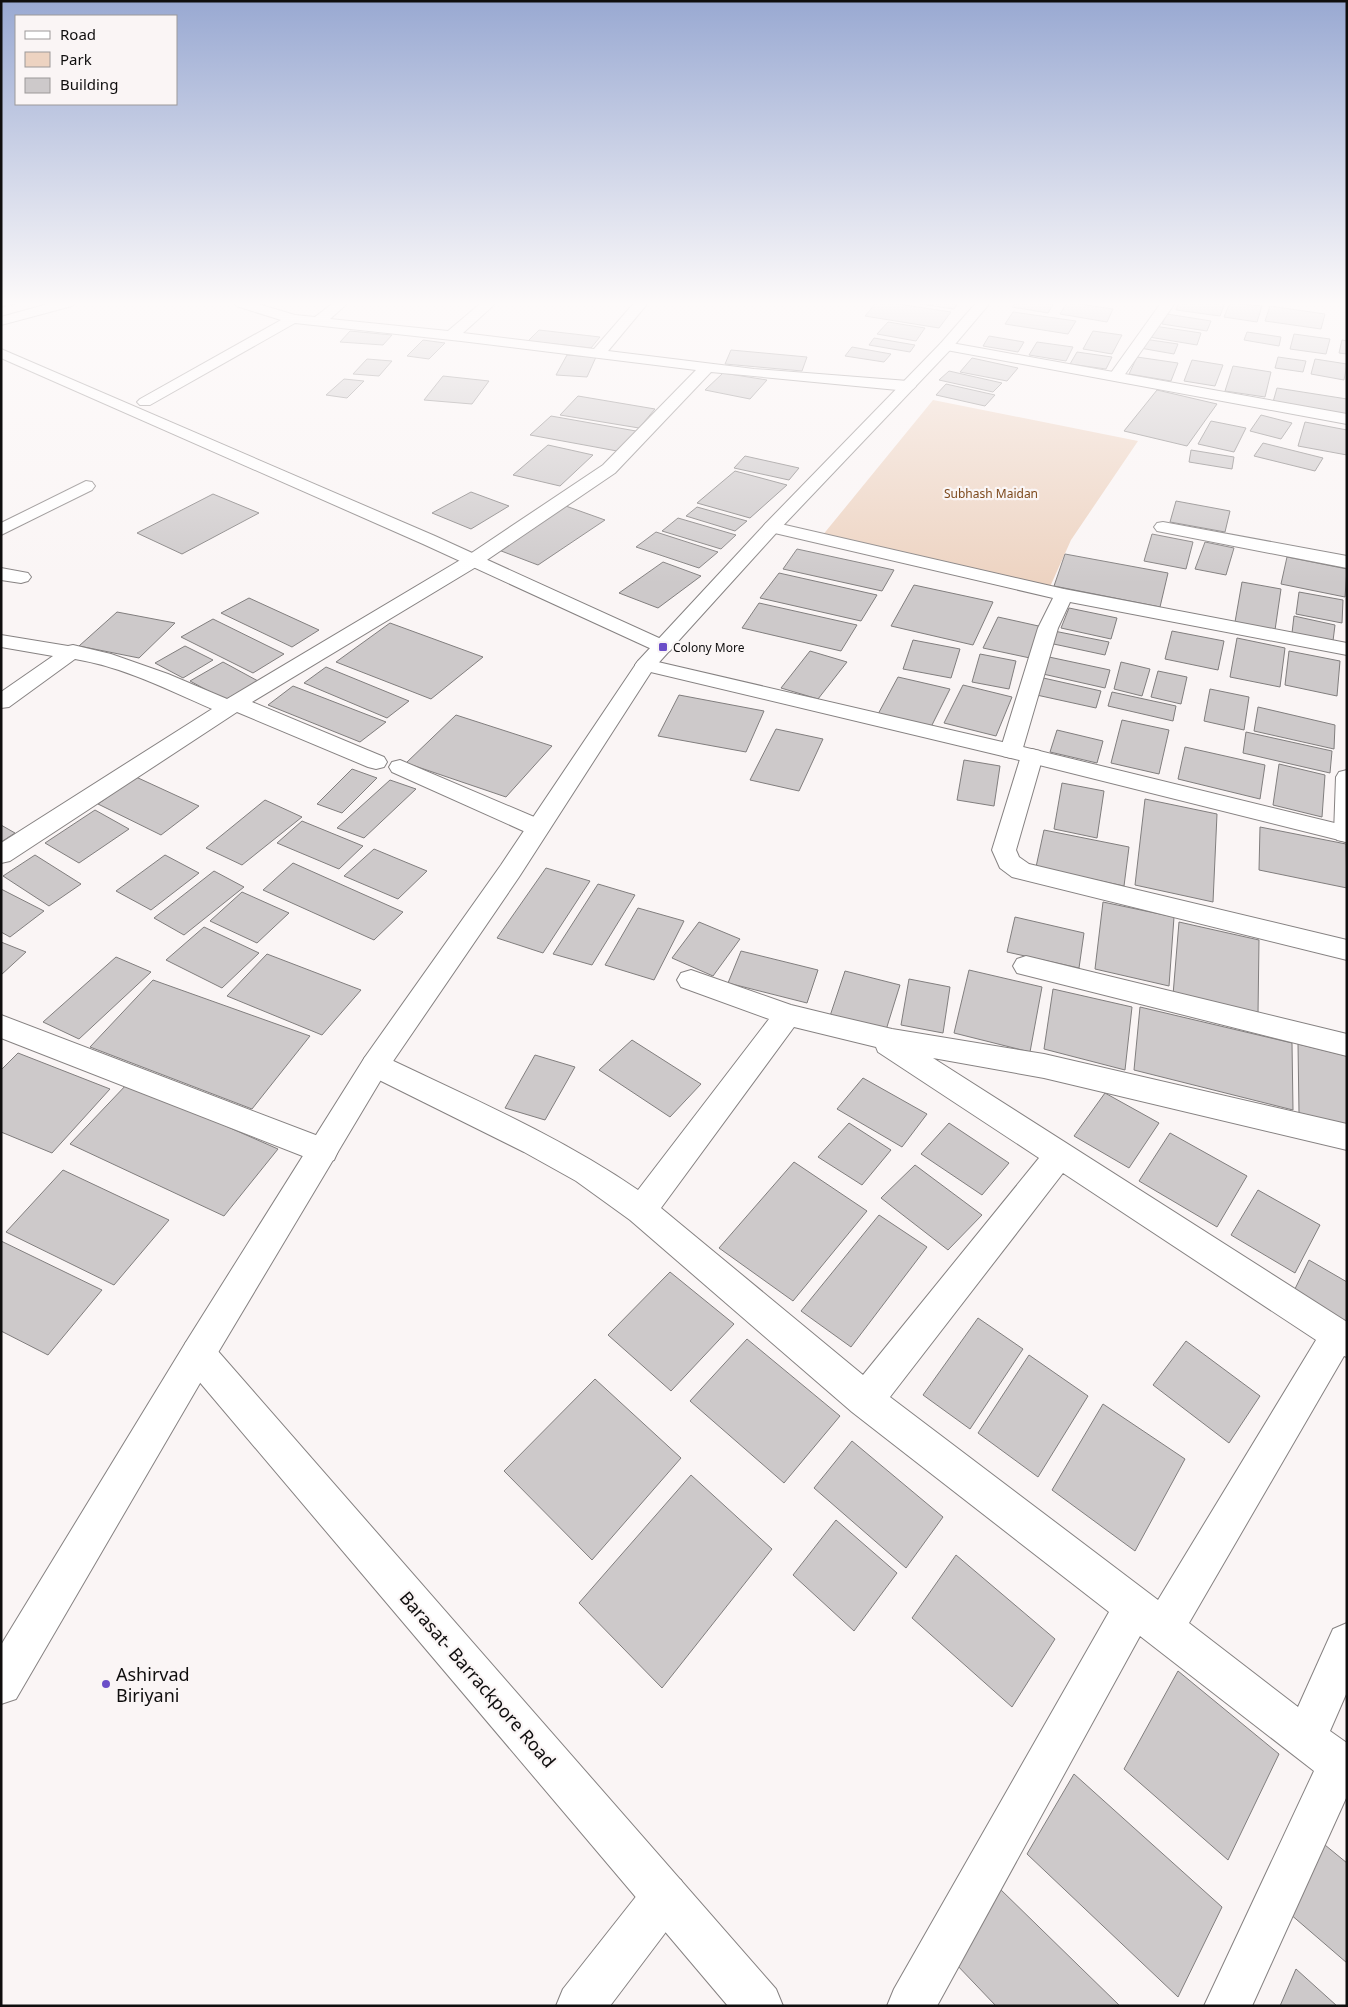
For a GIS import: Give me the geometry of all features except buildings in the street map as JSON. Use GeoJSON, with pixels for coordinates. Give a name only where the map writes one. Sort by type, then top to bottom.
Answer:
{"type":"FeatureCollection","features":[{"type":"Feature","properties":{"kind":"main road"},"geometry":{"type":"LineString","coordinates":[[101,397],[429,540],[663,646]]}},
{"type":"Feature","properties":{"kind":"main road"},"geometry":{"type":"LineString","coordinates":[[145,402],[154,397]]}},
{"type":"Feature","properties":{"kind":"main road"},"geometry":{"type":"LineString","coordinates":[[1,855],[231,706],[474,560],[609,469],[679,397]]}},
{"type":"Feature","properties":{"kind":"main road"},"geometry":{"type":"LineString","coordinates":[[1,1684],[198,1354],[375,1065],[538,828],[645,665],[772,527],[898,397]]}},
{"type":"Feature","properties":{"kind":"main road"},"geometry":{"type":"LineString","coordinates":[[1227,397],[1347,418]]}},
{"type":"Feature","properties":{"kind":"main road"},"geometry":{"type":"LineString","coordinates":[[1,530],[86,486]]}},
{"type":"Feature","properties":{"kind":"main road"},"geometry":{"type":"LineString","coordinates":[[772,527],[1064,596],[1347,649]]}},
{"type":"Feature","properties":{"kind":"main road"},"geometry":{"type":"LineString","coordinates":[[1163,527],[1347,562]]}},
{"type":"Feature","properties":{"kind":"main road"},"geometry":{"type":"LineString","coordinates":[[1,574],[21,578]]}},
{"type":"Feature","properties":{"kind":"main road"},"geometry":{"type":"LineString","coordinates":[[1064,596],[1048,628],[1004,850],[1008,862],[1021,872],[1347,950]]}},
{"type":"Feature","properties":{"kind":"main road"},"geometry":{"type":"LineString","coordinates":[[1,641],[73,651],[104,658],[376,762]]}},
{"type":"Feature","properties":{"kind":"main road"},"geometry":{"type":"LineString","coordinates":[[1,702],[73,651]]}},
{"type":"Feature","properties":{"kind":"main road"},"geometry":{"type":"LineString","coordinates":[[645,665],[1022,753],[1346,834],[1347,777]]}},
{"type":"Feature","properties":{"kind":"main road"},"geometry":{"type":"LineString","coordinates":[[400,767],[538,828]]}},
{"type":"Feature","properties":{"kind":"main road"},"geometry":{"type":"LineString","coordinates":[[1026,966],[1347,1045]]}},
{"type":"Feature","properties":{"kind":"main road"},"geometry":{"type":"LineString","coordinates":[[691,980],[788,1015],[877,1037],[1108,1080],[1347,1137]]}},
{"type":"Feature","properties":{"kind":"main road"},"geometry":{"type":"LineString","coordinates":[[641,1210],[788,1015]]}},
{"type":"Feature","properties":{"kind":"main road"},"geometry":{"type":"LineString","coordinates":[[1,1026],[324,1151]]}},
{"type":"Feature","properties":{"kind":"main road"},"geometry":{"type":"LineString","coordinates":[[877,1037],[1342,1338],[1149,1618],[912,2006]]}},
{"type":"Feature","properties":{"kind":"main road"},"geometry":{"type":"LineString","coordinates":[[375,1065],[535,1143],[588,1172],[641,1210],[864,1400],[1343,1768],[1228,2006]]}},
{"type":"Feature","properties":{"kind":"main road"},"geometry":{"type":"LineString","coordinates":[[864,1400],[1058,1155]]}},
{"type":"Feature","properties":{"kind":"main road","name":"Barasat- Barrackpore Road"},"geometry":{"type":"LineString","coordinates":[[198,1354],[759,2006]]}},
{"type":"Feature","properties":{"kind":"main road"},"geometry":{"type":"LineString","coordinates":[[1306,1738],[1347,1644]]}},
{"type":"Feature","properties":{"kind":"main road"},"geometry":{"type":"LineString","coordinates":[[580,2006],[665,1896]]}},
{"type":"Feature","properties":{"kind":"green space","name":"Subhash Maidan"},"geometry":{"type":"Polygon","coordinates":[[[933,400],[1138,441],[1071,540],[1049,589],[822,536],[933,400]]]}},
{"type":"Feature","properties":{"kind":"place","name":"Colony More"},"geometry":{"type":"Point","coordinates":[663,647]}},
{"type":"Feature","properties":{"kind":"place","name":"Ashirvad Biriyani"},"geometry":{"type":"Point","coordinates":[106,1684]}}]}
